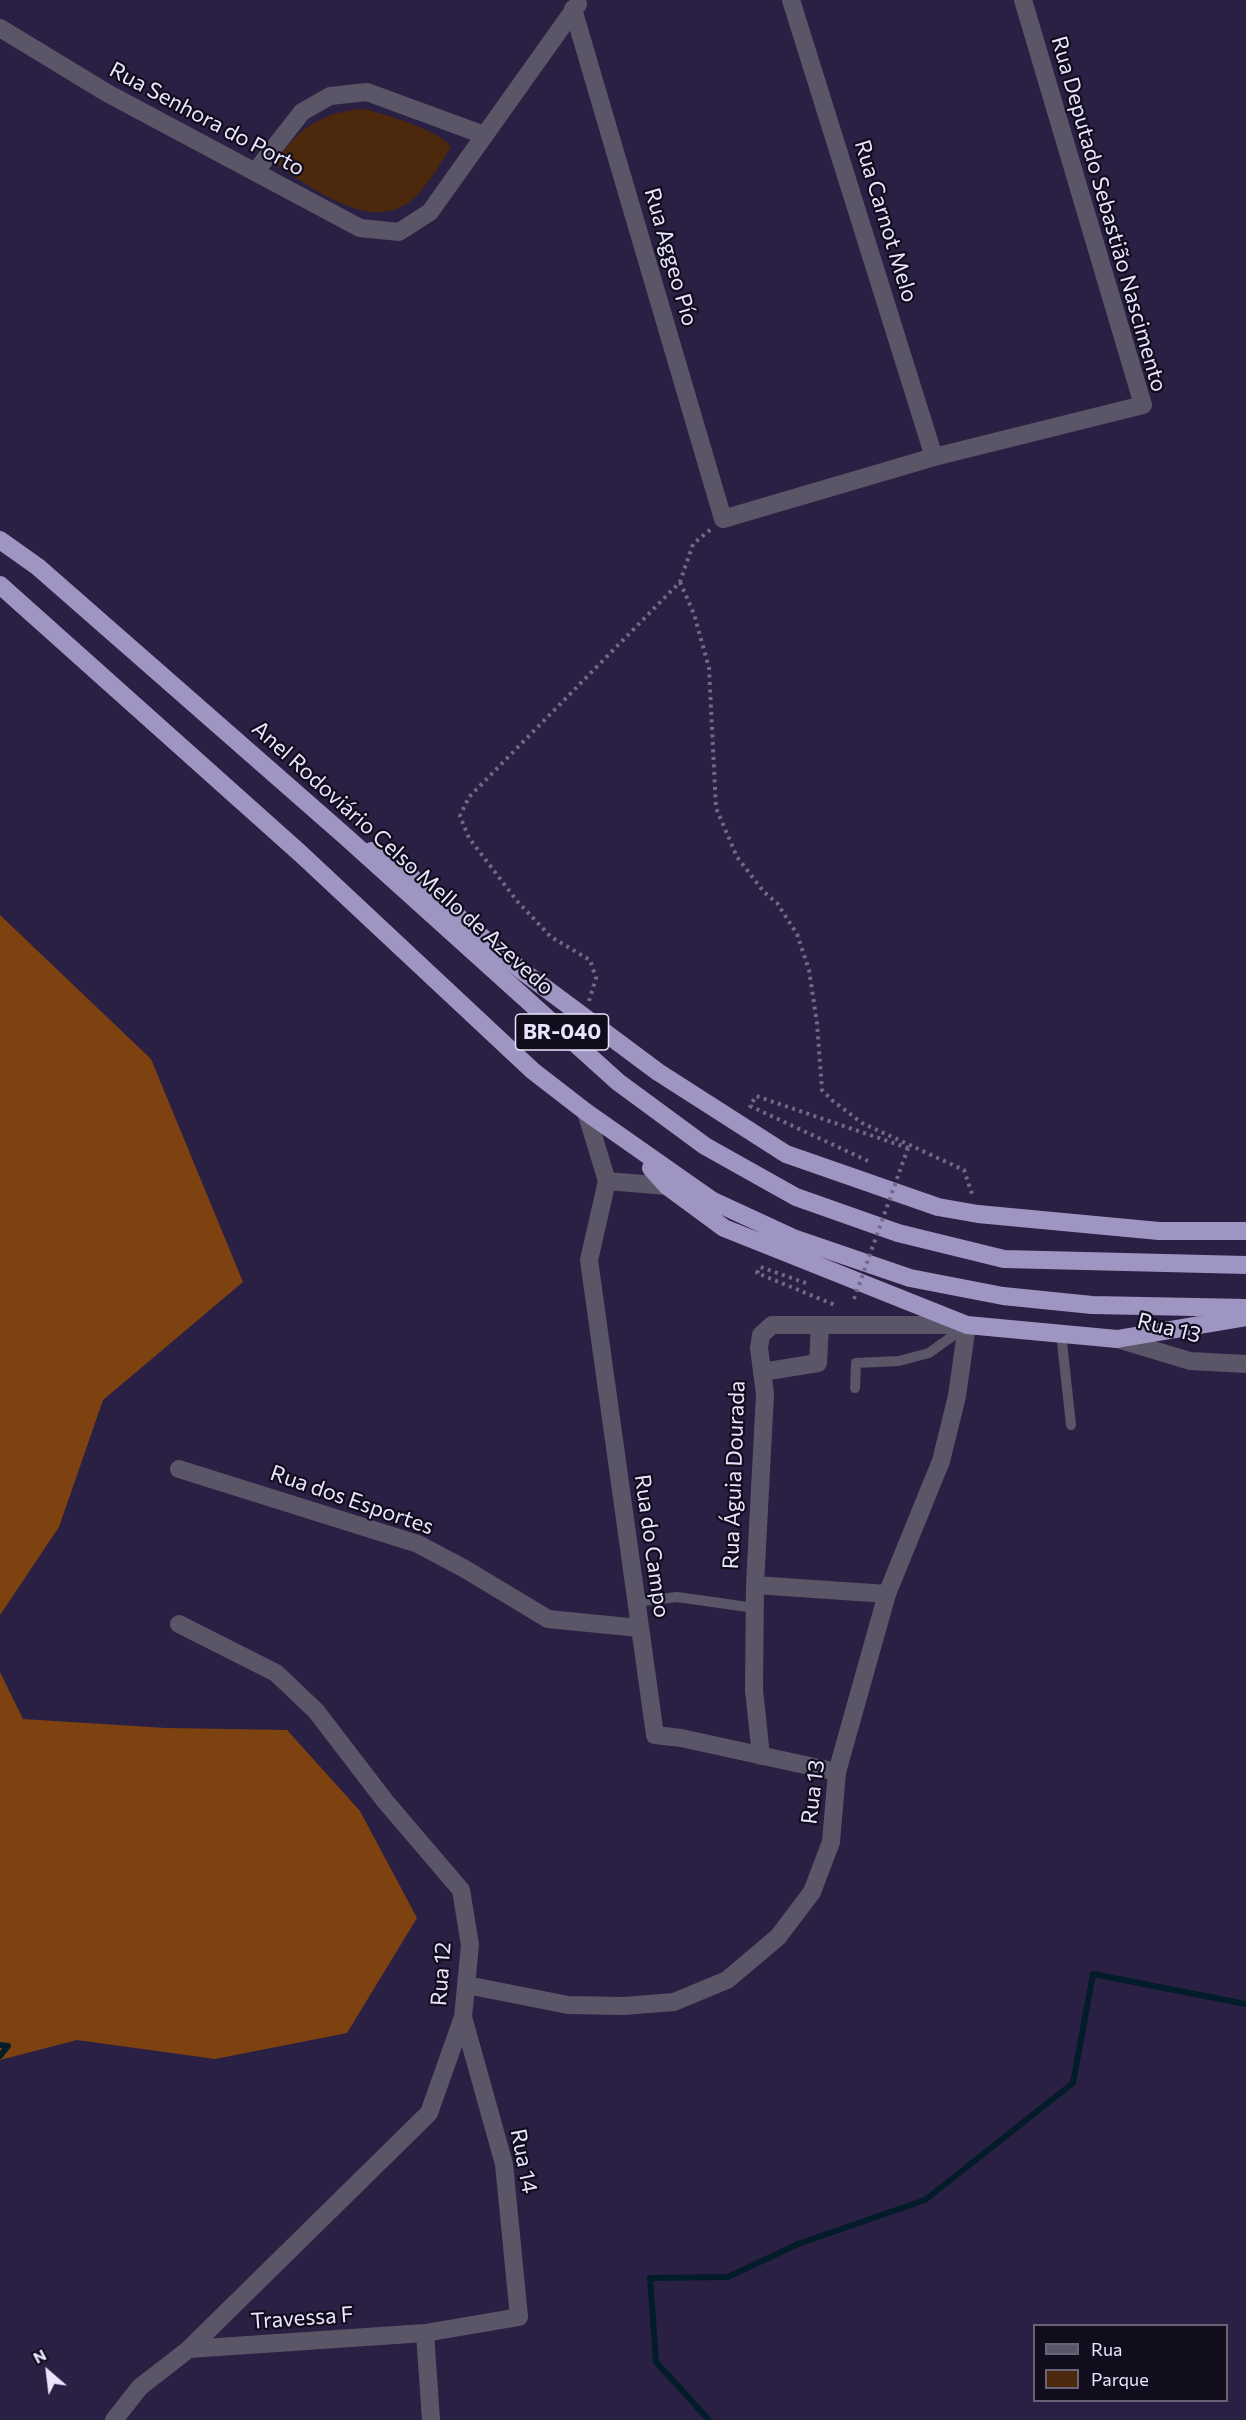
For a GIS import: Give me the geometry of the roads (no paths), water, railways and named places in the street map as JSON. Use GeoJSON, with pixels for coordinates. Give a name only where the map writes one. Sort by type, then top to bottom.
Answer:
{"type":"FeatureCollection","features":[{"type":"Feature","properties":{"kind":"highway","name":"Anel Rodoviário Celso Mello de Azevedo"},"geometry":{"type":"LineString","coordinates":[[0,540],[38,567],[345,836],[618,1082],[705,1146],[796,1197],[897,1233],[1004,1258],[1246,1265]]}},
{"type":"Feature","properties":{"kind":"highway","name":"BR-040"},"geometry":{"type":"LineString","coordinates":[[0,585],[301,854],[533,1071],[630,1144],[713,1201],[793,1238],[910,1278],[1003,1296],[1092,1305],[1246,1308]]}},
{"type":"Feature","properties":{"kind":"highway"},"geometry":{"type":"LineString","coordinates":[[345,836],[396,864],[521,970],[658,1072],[786,1154],[888,1185],[939,1207],[978,1214],[1159,1231],[1246,1230]]}},
{"type":"Feature","properties":{"kind":"highway"},"geometry":{"type":"LineString","coordinates":[[630,1144],[667,1186],[724,1228],[968,1325],[1117,1339],[1246,1317]]}},
{"type":"Feature","properties":{"kind":"street","name":"Rua Carnot Melo"},"geometry":{"type":"LineString","coordinates":[[791,0],[934,457]]}},
{"type":"Feature","properties":{"kind":"street","name":"Rua Deputado Sebastião Nascimento"},"geometry":{"type":"LineString","coordinates":[[723,519],[934,457],[1143,405],[1023,0]]}},
{"type":"Feature","properties":{"kind":"street"},"geometry":{"type":"LineString","coordinates":[[255,172],[302,112],[330,96],[367,92],[484,135],[577,4]]}},
{"type":"Feature","properties":{"kind":"street","name":"Rua Aggeo Pío"},"geometry":{"type":"LineString","coordinates":[[577,4],[723,519]]}},
{"type":"Feature","properties":{"kind":"street","name":"Rua Senhora do Porto"},"geometry":{"type":"LineString","coordinates":[[0,28],[107,93],[360,228],[399,232],[430,212],[484,135]]}},
{"type":"Feature","properties":{"kind":"street","name":"Rua do Campo"},"geometry":{"type":"LineString","coordinates":[[586,1112],[607,1181],[589,1260],[655,1735],[681,1738],[837,1772]]}},
{"type":"Feature","properties":{"kind":"street"},"geometry":{"type":"LineString","coordinates":[[607,1181],[667,1186]]}},
{"type":"Feature","properties":{"kind":"street","name":"Rua Águia Dourada"},"geometry":{"type":"LineString","coordinates":[[761,1756],[754,1690],[754,1608],[765,1394],[759,1348],[761,1335],[772,1325],[968,1325]]}},
{"type":"Feature","properties":{"kind":"street"},"geometry":{"type":"LineString","coordinates":[[762,1372],[818,1363],[820,1325]]}},
{"type":"Feature","properties":{"kind":"street","name":"Rua 13"},"geometry":{"type":"LineString","coordinates":[[467,1985],[568,2005],[623,2006],[675,2002],[727,1980],[778,1937],[812,1892],[831,1842],[837,1772],[887,1594],[941,1461],[957,1396],[968,1325]]}},
{"type":"Feature","properties":{"kind":"street","name":"Rua 13"},"geometry":{"type":"LineString","coordinates":[[1117,1339],[1190,1361],[1246,1364]]}},
{"type":"Feature","properties":{"kind":"street","name":"Rua dos Esportes"},"geometry":{"type":"LineString","coordinates":[[179,1469],[418,1544],[465,1569],[548,1619],[639,1628]]}},
{"type":"Feature","properties":{"kind":"street"},"geometry":{"type":"LineString","coordinates":[[755,1585],[887,1594]]}},
{"type":"Feature","properties":{"kind":"street","name":"Rua 12"},"geometry":{"type":"LineString","coordinates":[[179,1624],[276,1673],[316,1711],[385,1801],[461,1890],[470,1945],[463,2017],[429,2113],[189,2349]]}},
{"type":"Feature","properties":{"kind":"street","name":"Rua 14"},"geometry":{"type":"LineString","coordinates":[[463,2017],[504,2164],[519,2317]]}},
{"type":"Feature","properties":{"kind":"street","name":"Travessa F"},"geometry":{"type":"LineString","coordinates":[[189,2349],[425,2333],[519,2317]]}},
{"type":"Feature","properties":{"kind":"street"},"geometry":{"type":"LineString","coordinates":[[425,2333],[431,2420]]}},
{"type":"Feature","properties":{"kind":"street"},"geometry":{"type":"LineString","coordinates":[[114,2420],[140,2387],[189,2349]]}},
{"type":"Feature","properties":{"kind":"lane"},"geometry":{"type":"LineString","coordinates":[[855,1388],[856,1363],[899,1361],[929,1353],[968,1325]]}},
{"type":"Feature","properties":{"kind":"lane"},"geometry":{"type":"LineString","coordinates":[[1061,1333],[1071,1425]]}},
{"type":"Feature","properties":{"kind":"lane"},"geometry":{"type":"LineString","coordinates":[[635,1602],[677,1597],[754,1608]]}},
{"type":"Feature","properties":{"kind":"waterway"},"geometry":{"type":"LineString","coordinates":[[709,2420],[656,2362],[650,2278],[728,2277],[798,2244],[925,2200],[1073,2083],[1093,1974],[1246,2004]]}},
{"type":"Feature","properties":{"kind":"waterway"},"geometry":{"type":"LineString","coordinates":[[0,2045],[8,2046],[0,2056]]}}]}
